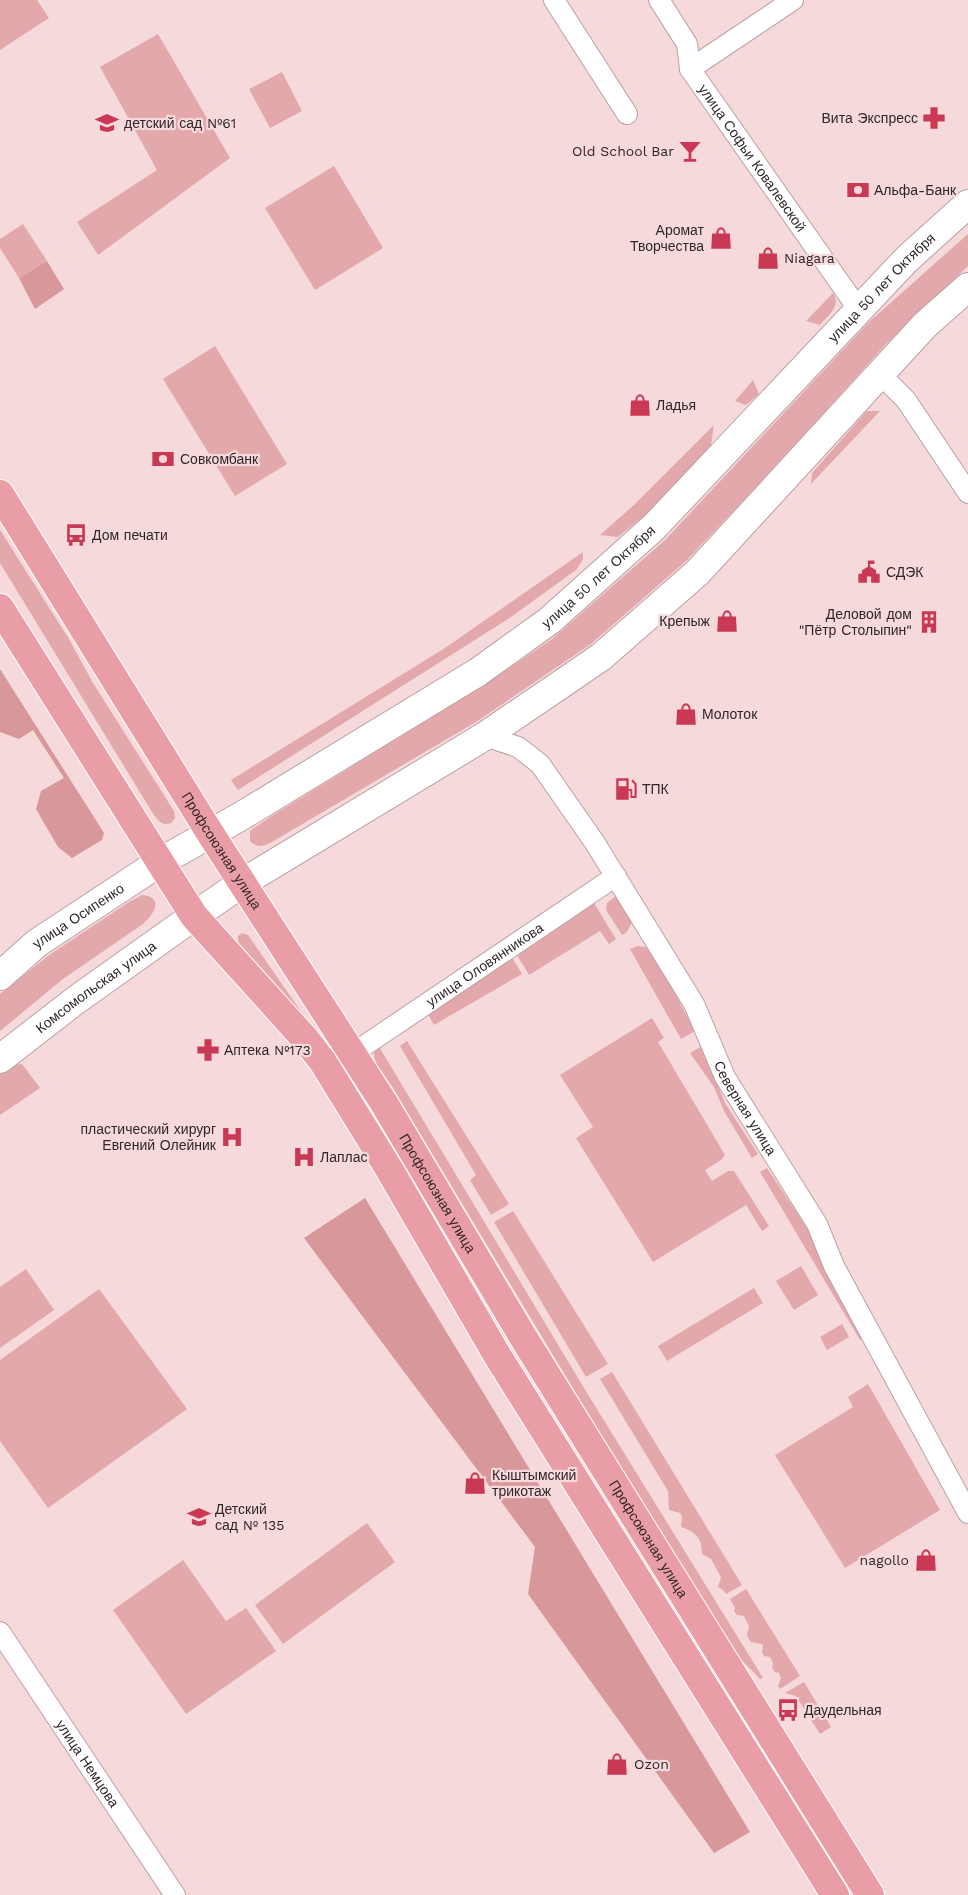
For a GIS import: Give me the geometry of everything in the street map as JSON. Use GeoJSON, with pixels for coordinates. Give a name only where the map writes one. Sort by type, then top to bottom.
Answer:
{"type":"FeatureCollection","features":[{"type":"Feature","properties":{"kind":"main road","name":"улица 50 лет Октября"},"geometry":{"type":"LineString","coordinates":[[160,862],[243,815],[478,672],[549,621],[654,527],[907,259],[968,204]]}},
{"type":"Feature","properties":{"kind":"main road"},"geometry":{"type":"LineString","coordinates":[[194,916],[242,883],[485,736],[601,657],[698,573],[925,325],[968,287]]}},
{"type":"Feature","properties":{"kind":"main road","name":"Профсоюзная улица"},"geometry":{"type":"LineString","coordinates":[[0,494],[210,833],[415,1154],[523,1337],[870,1895]]}},
{"type":"Feature","properties":{"kind":"main road"},"geometry":{"type":"LineString","coordinates":[[0,608],[194,916],[306,1040],[323,1062],[389,1169],[497,1355],[827,1892]]}},
{"type":"Feature","properties":{"kind":"main road","name":"улица Осипенко"},"geometry":{"type":"LineString","coordinates":[[0,976],[37,943],[160,862]]}},
{"type":"Feature","properties":{"kind":"main road","name":"Комсомольская улица"},"geometry":{"type":"LineString","coordinates":[[0,1059],[76,1000],[194,916]]}},
{"type":"Feature","properties":{"kind":"street"},"geometry":{"type":"LineString","coordinates":[[554,0],[627,114]]}},
{"type":"Feature","properties":{"kind":"street","name":"улица Софьи Ковалевской"},"geometry":{"type":"LineString","coordinates":[[659,0],[687,44],[690,69],[859,310]]}},
{"type":"Feature","properties":{"kind":"street"},"geometry":{"type":"LineString","coordinates":[[690,69],[793,0]]}},
{"type":"Feature","properties":{"kind":"street"},"geometry":{"type":"LineString","coordinates":[[880,374],[906,400],[968,493]]}},
{"type":"Feature","properties":{"kind":"street","name":"Северная улица"},"geometry":{"type":"LineString","coordinates":[[485,736],[518,747],[540,764],[616,876],[694,1004],[726,1077],[817,1224],[834,1266],[968,1513]]}},
{"type":"Feature","properties":{"kind":"street","name":"улица Оловянникова"},"geometry":{"type":"LineString","coordinates":[[352,1054],[616,876]]}},
{"type":"Feature","properties":{"kind":"street","name":"улица Немцова"},"geometry":{"type":"LineString","coordinates":[[0,1632],[174,1895]]}},
{"type":"Feature","properties":{"kind":"street"},"geometry":{"type":"LineString","coordinates":[[827,1892],[854,1870]]}},
{"type":"Feature","properties":{"kind":"shaded area"},"geometry":{"type":"Polygon","coordinates":[[[0,0],[37,0],[49,18],[0,50],[0,0]]]}},
{"type":"Feature","properties":{"kind":"shaded area"},"geometry":{"type":"Polygon","coordinates":[[[158,34],[230,158],[98,255],[77,222],[157,170],[100,67],[158,34]]]}},
{"type":"Feature","properties":{"kind":"shaded area"},"geometry":{"type":"Polygon","coordinates":[[[282,72],[302,111],[270,128],[249,89],[282,72]]]}},
{"type":"Feature","properties":{"kind":"shaded area"},"geometry":{"type":"Polygon","coordinates":[[[334,166],[383,248],[315,290],[265,208],[334,166]]]}},
{"type":"Feature","properties":{"kind":"shaded area"},"geometry":{"type":"Polygon","coordinates":[[[23,224],[47,261],[19,278],[0,248],[0,239],[23,224]]]}},
{"type":"Feature","properties":{"kind":"shaded area"},"geometry":{"type":"Polygon","coordinates":[[[968,234],[968,266],[886,344],[777,465],[686,561],[591,644],[476,722],[274,841],[258,846],[250,841],[250,831],[270,817],[487,683],[552,639],[665,540],[869,322],[968,234]]]}},
{"type":"Feature","properties":{"kind":"shaded area"},"geometry":{"type":"Polygon","coordinates":[[[47,261],[64,289],[35,309],[19,278],[47,261]]]}},
{"type":"Feature","properties":{"kind":"shaded area"},"geometry":{"type":"Polygon","coordinates":[[[833,293],[836,302],[835,306],[820,325],[806,321],[833,293]]]}},
{"type":"Feature","properties":{"kind":"shaded area"},"geometry":{"type":"Polygon","coordinates":[[[215,346],[287,464],[235,496],[163,379],[215,346]]]}},
{"type":"Feature","properties":{"kind":"shaded area"},"geometry":{"type":"Polygon","coordinates":[[[753,380],[759,394],[746,405],[735,401],[753,380]]]}},
{"type":"Feature","properties":{"kind":"shaded area"},"geometry":{"type":"Polygon","coordinates":[[[867,411],[880,411],[811,484],[812,473],[867,411]]]}},
{"type":"Feature","properties":{"kind":"shaded area"},"geometry":{"type":"Polygon","coordinates":[[[714,425],[711,445],[649,512],[618,537],[600,535],[635,504],[714,425]]]}},
{"type":"Feature","properties":{"kind":"shaded area"},"geometry":{"type":"Polygon","coordinates":[[[0,530],[174,811],[175,818],[171,823],[162,823],[152,812],[0,563],[0,530]]]}},
{"type":"Feature","properties":{"kind":"shaded area"},"geometry":{"type":"Polygon","coordinates":[[[583,552],[583,559],[576,570],[511,617],[238,790],[231,780],[445,648],[583,552]]]}},
{"type":"Feature","properties":{"kind":"shaded area"},"geometry":{"type":"Polygon","coordinates":[[[0,669],[104,833],[102,840],[72,858],[58,847],[36,809],[41,791],[64,778],[33,730],[19,739],[0,732],[0,669]]]}},
{"type":"Feature","properties":{"kind":"shaded area"},"geometry":{"type":"Polygon","coordinates":[[[142,895],[149,896],[155,902],[154,911],[143,924],[63,979],[0,1031],[0,994],[49,955],[142,895]]]}},
{"type":"Feature","properties":{"kind":"shaded area"},"geometry":{"type":"Polygon","coordinates":[[[617,895],[632,922],[627,932],[622,935],[606,910],[607,903],[617,895]]]}},
{"type":"Feature","properties":{"kind":"shaded area"},"geometry":{"type":"Polygon","coordinates":[[[591,898],[616,939],[609,944],[600,931],[529,975],[515,952],[591,898]]]}},
{"type":"Feature","properties":{"kind":"shaded area"},"geometry":{"type":"Polygon","coordinates":[[[242,933],[248,935],[309,1023],[238,942],[238,936],[242,933]]]}},
{"type":"Feature","properties":{"kind":"shaded area"},"geometry":{"type":"Polygon","coordinates":[[[638,946],[645,947],[653,953],[695,1031],[681,1039],[630,949],[638,946]]]}},
{"type":"Feature","properties":{"kind":"shaded area"},"geometry":{"type":"Polygon","coordinates":[[[511,956],[522,974],[434,1025],[428,1014],[511,956]]]}},
{"type":"Feature","properties":{"kind":"shaded area"},"geometry":{"type":"Polygon","coordinates":[[[652,1018],[664,1038],[658,1042],[725,1155],[721,1160],[705,1170],[712,1181],[728,1171],[734,1171],[769,1226],[762,1231],[746,1205],[653,1262],[576,1138],[593,1127],[560,1075],[652,1018]]]}},
{"type":"Feature","properties":{"kind":"shaded area"},"geometry":{"type":"Polygon","coordinates":[[[407,1041],[509,1204],[491,1215],[470,1180],[476,1175],[400,1046],[407,1041]]]}},
{"type":"Feature","properties":{"kind":"shaded area"},"geometry":{"type":"Polygon","coordinates":[[[378,1045],[584,1388],[763,1678],[760,1679],[733,1651],[649,1515],[391,1085],[377,1066],[374,1055],[378,1045]]]}},
{"type":"Feature","properties":{"kind":"shaded area"},"geometry":{"type":"Polygon","coordinates":[[[702,1046],[725,1103],[758,1154],[752,1158],[724,1111],[714,1087],[690,1053],[702,1046]]]}},
{"type":"Feature","properties":{"kind":"shaded area"},"geometry":{"type":"Polygon","coordinates":[[[22,1064],[40,1088],[0,1115],[0,1073],[10,1065],[22,1064]]]}},
{"type":"Feature","properties":{"kind":"shaded area"},"geometry":{"type":"Polygon","coordinates":[[[767,1168],[825,1255],[843,1302],[862,1339],[860,1340],[760,1172],[767,1168]]]}},
{"type":"Feature","properties":{"kind":"shaded area"},"geometry":{"type":"Polygon","coordinates":[[[365,1198],[750,1832],[714,1853],[528,1594],[535,1547],[304,1238],[365,1198]]]}},
{"type":"Feature","properties":{"kind":"shaded area"},"geometry":{"type":"Polygon","coordinates":[[[513,1211],[608,1364],[586,1377],[494,1222],[513,1211]]]}},
{"type":"Feature","properties":{"kind":"shaded area"},"geometry":{"type":"Polygon","coordinates":[[[801,1266],[818,1295],[794,1310],[776,1281],[801,1266]]]}},
{"type":"Feature","properties":{"kind":"shaded area"},"geometry":{"type":"Polygon","coordinates":[[[26,1269],[54,1310],[0,1348],[0,1287],[26,1269]]]}},
{"type":"Feature","properties":{"kind":"shaded area"},"geometry":{"type":"Polygon","coordinates":[[[754,1288],[763,1303],[667,1361],[658,1346],[754,1288]]]}},
{"type":"Feature","properties":{"kind":"shaded area"},"geometry":{"type":"Polygon","coordinates":[[[99,1289],[187,1409],[48,1508],[0,1441],[0,1360],[99,1289]]]}},
{"type":"Feature","properties":{"kind":"shaded area"},"geometry":{"type":"Polygon","coordinates":[[[842,1324],[849,1337],[827,1350],[820,1337],[842,1324]]]}},
{"type":"Feature","properties":{"kind":"shaded area"},"geometry":{"type":"Polygon","coordinates":[[[612,1372],[742,1585],[726,1594],[718,1587],[721,1577],[711,1559],[702,1554],[701,1544],[697,1536],[681,1527],[682,1516],[680,1513],[669,1510],[668,1491],[600,1379],[612,1372]]]}},
{"type":"Feature","properties":{"kind":"shaded area"},"geometry":{"type":"Polygon","coordinates":[[[868,1384],[940,1510],[845,1568],[775,1455],[853,1407],[848,1397],[868,1384]]]}},
{"type":"Feature","properties":{"kind":"shaded area"},"geometry":{"type":"Polygon","coordinates":[[[367,1523],[395,1562],[283,1644],[255,1605],[367,1523]]]}},
{"type":"Feature","properties":{"kind":"shaded area"},"geometry":{"type":"Polygon","coordinates":[[[183,1560],[226,1621],[246,1608],[276,1651],[186,1714],[113,1610],[183,1560]]]}},
{"type":"Feature","properties":{"kind":"shaded area"},"geometry":{"type":"Polygon","coordinates":[[[746,1589],[800,1676],[780,1689],[778,1686],[781,1678],[779,1673],[775,1672],[772,1668],[773,1663],[770,1657],[764,1656],[762,1644],[751,1642],[747,1636],[749,1626],[744,1616],[737,1615],[734,1611],[735,1608],[730,1599],[746,1589]]]}},
{"type":"Feature","properties":{"kind":"shaded area"},"geometry":{"type":"Polygon","coordinates":[[[804,1682],[831,1727],[820,1734],[796,1696],[785,1693],[804,1682]]]}},
{"type":"Feature","properties":{"kind":"place","name":"Вита Экспресс"},"geometry":{"type":"Point","coordinates":[934,118]}},
{"type":"Feature","properties":{"kind":"place","name":"детский сад №61"},"geometry":{"type":"Point","coordinates":[107,123]}},
{"type":"Feature","properties":{"kind":"place","name":"Old School Bar"},"geometry":{"type":"Point","coordinates":[690,151]}},
{"type":"Feature","properties":{"kind":"place","name":"Альфа-Банк"},"geometry":{"type":"Point","coordinates":[858,190]}},
{"type":"Feature","properties":{"kind":"place","name":"Аромат Творчества"},"geometry":{"type":"Point","coordinates":[721,238]}},
{"type":"Feature","properties":{"kind":"place","name":"Niagara"},"geometry":{"type":"Point","coordinates":[768,258]}},
{"type":"Feature","properties":{"kind":"place","name":"Ладья"},"geometry":{"type":"Point","coordinates":[640,405]}},
{"type":"Feature","properties":{"kind":"place","name":"Совкомбанк"},"geometry":{"type":"Point","coordinates":[163,459]}},
{"type":"Feature","properties":{"kind":"place","name":"Дом печати"},"geometry":{"type":"Point","coordinates":[76,535]}},
{"type":"Feature","properties":{"kind":"place","name":"СДЭК"},"geometry":{"type":"Point","coordinates":[869,572]}},
{"type":"Feature","properties":{"kind":"place","name":"Крепыж"},"geometry":{"type":"Point","coordinates":[727,621]}},
{"type":"Feature","properties":{"kind":"place","name":"Деловой дом \"Пётр Столыпин\""},"geometry":{"type":"Point","coordinates":[929,622]}},
{"type":"Feature","properties":{"kind":"place","name":"Молоток"},"geometry":{"type":"Point","coordinates":[686,714]}},
{"type":"Feature","properties":{"kind":"place","name":"ТПК"},"geometry":{"type":"Point","coordinates":[626,789]}},
{"type":"Feature","properties":{"kind":"place","name":"Аптека №173"},"geometry":{"type":"Point","coordinates":[208,1050]}},
{"type":"Feature","properties":{"kind":"place","name":"пластический хирург Евгений Олейник"},"geometry":{"type":"Point","coordinates":[232,1137]}},
{"type":"Feature","properties":{"kind":"place","name":"Лаплас"},"geometry":{"type":"Point","coordinates":[304,1157]}},
{"type":"Feature","properties":{"kind":"place","name":"Кыштымский трикотаж"},"geometry":{"type":"Point","coordinates":[475,1483]}},
{"type":"Feature","properties":{"kind":"place","name":"Детский сад № 135"},"geometry":{"type":"Point","coordinates":[199,1517]}},
{"type":"Feature","properties":{"kind":"place","name":"nagollo"},"geometry":{"type":"Point","coordinates":[926,1560]}},
{"type":"Feature","properties":{"kind":"place","name":"Даудельная"},"geometry":{"type":"Point","coordinates":[788,1710]}},
{"type":"Feature","properties":{"kind":"place","name":"Ozon"},"geometry":{"type":"Point","coordinates":[617,1764]}}]}
